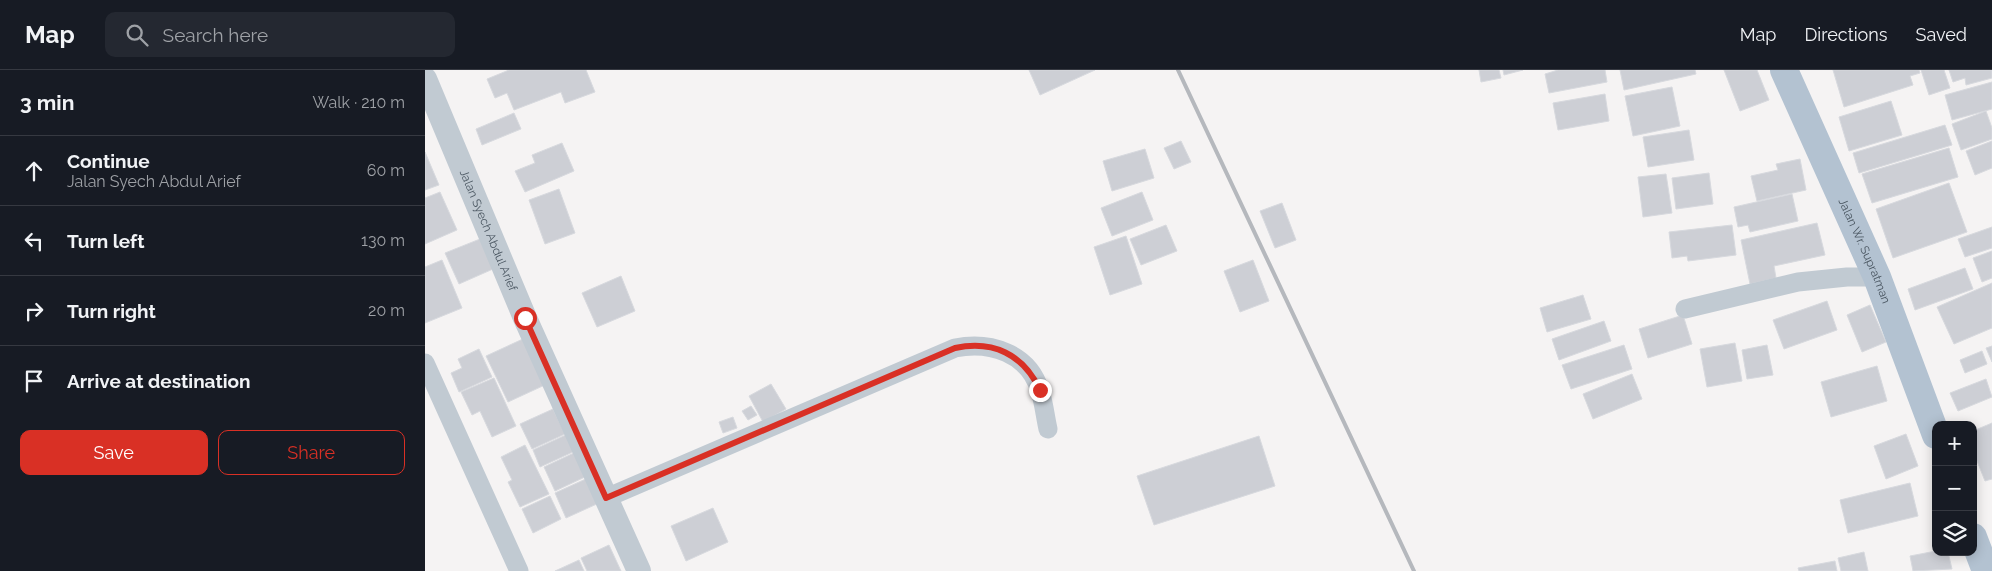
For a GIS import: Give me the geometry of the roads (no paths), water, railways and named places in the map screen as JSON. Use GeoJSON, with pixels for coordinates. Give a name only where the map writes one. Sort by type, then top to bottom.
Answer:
{"type":"FeatureCollection","features":[{"type":"Feature","properties":{"kind":"main road","name":"Jalan Wr. Supratman"},"geometry":{"type":"LineString","coordinates":[[1784,70],[1877,277],[1932,424]]}},
{"type":"Feature","properties":{"kind":"main road"},"geometry":{"type":"LineString","coordinates":[[1977,547],[1986,571]]}},
{"type":"Feature","properties":{"kind":"street","name":"Jalan Syech Abdul Arief"},"geometry":{"type":"LineString","coordinates":[[425,79],[525,318],[639,571]]}},
{"type":"Feature","properties":{"kind":"street"},"geometry":{"type":"LineString","coordinates":[[1685,309],[1798,282],[1832,278],[1877,277]]}},
{"type":"Feature","properties":{"kind":"street"},"geometry":{"type":"LineString","coordinates":[[606,498],[955,348],[971,345],[989,346],[1007,352],[1020,360],[1033,376],[1040,390],[1048,429]]}},
{"type":"Feature","properties":{"kind":"street"},"geometry":{"type":"LineString","coordinates":[[425,363],[519,571]]}},
{"type":"Feature","properties":{"kind":"railway"},"geometry":{"type":"LineString","coordinates":[[1178,70],[1414,571]]}}]}
